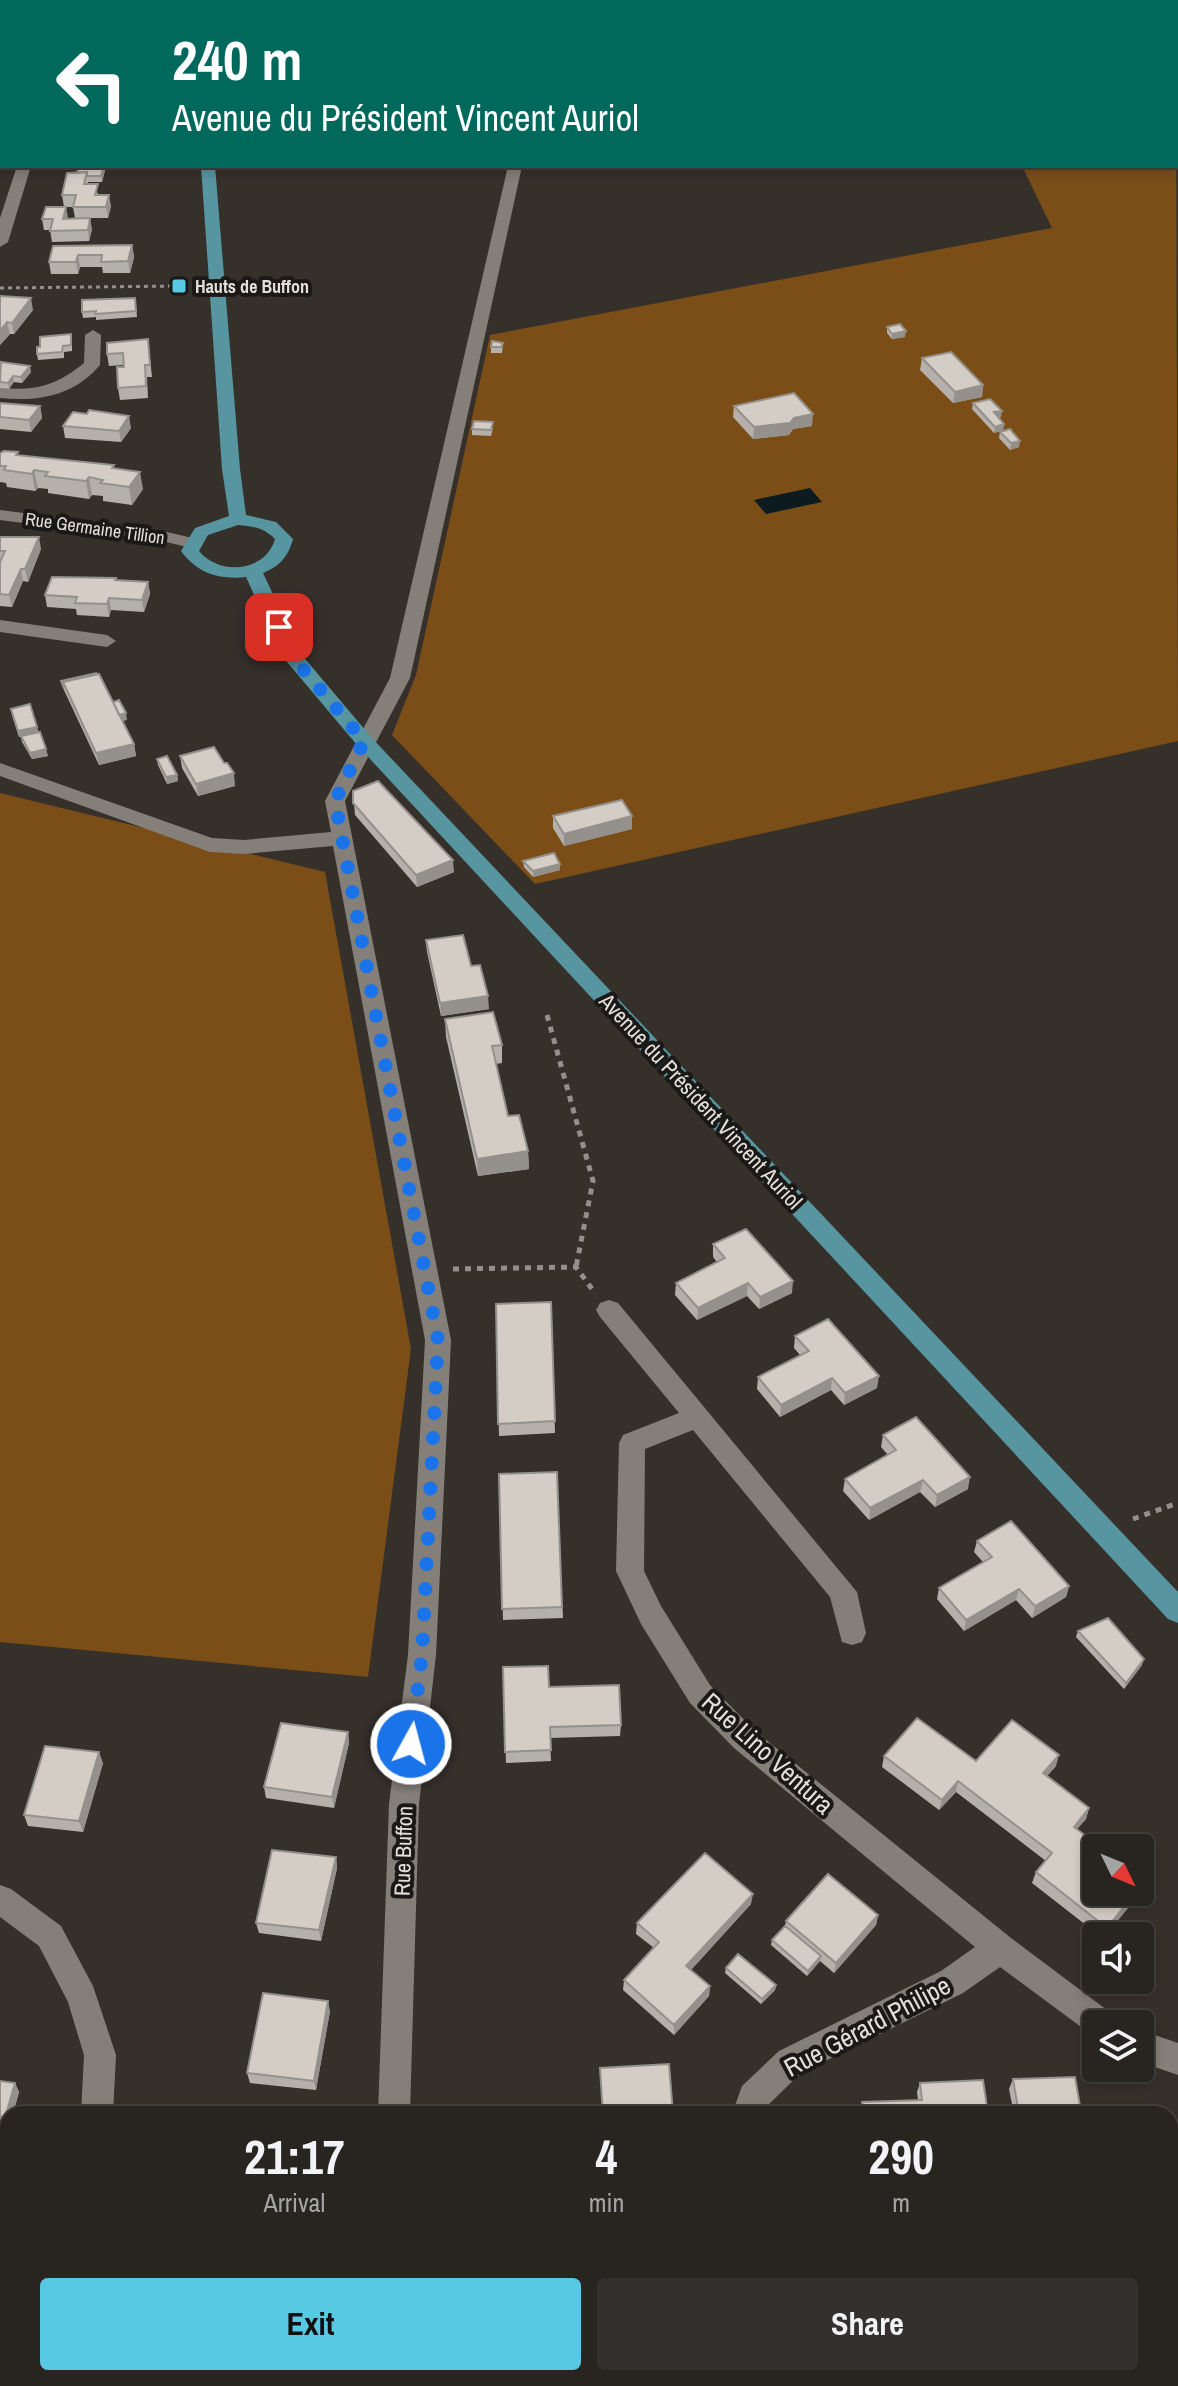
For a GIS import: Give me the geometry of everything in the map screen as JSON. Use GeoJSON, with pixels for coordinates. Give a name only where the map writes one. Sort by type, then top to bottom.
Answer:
{"type":"FeatureCollection","features":[{"type":"Feature","properties":{"kind":"main road"},"geometry":{"type":"LineString","coordinates":[[208,168],[231,469],[238,520]]}},
{"type":"Feature","properties":{"kind":"main road"},"geometry":{"type":"LineString","coordinates":[[238,520],[273,527],[284,539],[284,547],[274,561],[252,570],[224,572],[211,570],[193,559],[191,543],[203,530],[238,520]]}},
{"type":"Feature","properties":{"kind":"main road","name":"Avenue du Président Vincent Auriol"},"geometry":{"type":"LineString","coordinates":[[252,570],[292,656],[364,741],[1178,1611]]}},
{"type":"Feature","properties":{"kind":"street"},"geometry":{"type":"LineString","coordinates":[[1,233],[23,168]]}},
{"type":"Feature","properties":{"kind":"street","name":"Rue Buffon"},"geometry":{"type":"LineString","coordinates":[[394,2106],[404,1804],[422,1655],[438,1340],[335,801],[400,678],[515,168]]}},
{"type":"Feature","properties":{"kind":"street"},"geometry":{"type":"LineString","coordinates":[[0,393],[34,397],[68,386],[92,365],[93,335]]}},
{"type":"Feature","properties":{"kind":"street","name":"Rue Germaine Tillion"},"geometry":{"type":"LineString","coordinates":[[0,515],[158,535],[191,543]]}},
{"type":"Feature","properties":{"kind":"street"},"geometry":{"type":"LineString","coordinates":[[0,626],[107,641]]}},
{"type":"Feature","properties":{"kind":"street"},"geometry":{"type":"LineString","coordinates":[[0,769],[210,845],[244,847],[343,838]]}},
{"type":"Feature","properties":{"kind":"street"},"geometry":{"type":"LineString","coordinates":[[609,1310],[843,1592],[852,1633]]}},
{"type":"Feature","properties":{"kind":"street","name":"Rue Lino Ventura"},"geometry":{"type":"LineString","coordinates":[[696,1418],[632,1443],[630,1571],[651,1615],[700,1694],[744,1739],[1000,1948],[1082,2010]]}},
{"type":"Feature","properties":{"kind":"street"},"geometry":{"type":"LineString","coordinates":[[0,1899],[50,1936],[82,1997],[100,2055],[97,2106]]}},
{"type":"Feature","properties":{"kind":"street","name":"Rue Gérard Philipe"},"geometry":{"type":"LineString","coordinates":[[750,2106],[753,2097],[790,2062],[952,1982],[1000,1948]]}},
{"type":"Feature","properties":{"kind":"street"},"geometry":{"type":"LineString","coordinates":[[1154,2051],[1178,2059]]}},
{"type":"Feature","properties":{"kind":"path"},"geometry":{"type":"LineString","coordinates":[[0,288],[179,286]]}},
{"type":"Feature","properties":{"kind":"path"},"geometry":{"type":"LineString","coordinates":[[547,1015],[593,1181],[576,1267],[609,1310]]}},
{"type":"Feature","properties":{"kind":"path"},"geometry":{"type":"LineString","coordinates":[[424,1269],[576,1267]]}},
{"type":"Feature","properties":{"kind":"path"},"geometry":{"type":"LineString","coordinates":[[1102,1529],[1178,1503]]}},
{"type":"Feature","properties":{"kind":"shaded area"},"geometry":{"type":"Polygon","coordinates":[[[1023,168],[1176,168],[1178,741],[535,884],[392,735],[416,675],[490,335],[1052,228],[1023,168]]]}},
{"type":"Feature","properties":{"kind":"shaded area"},"geometry":{"type":"Polygon","coordinates":[[[810,488],[822,502],[766,514],[754,500],[810,488]]]}},
{"type":"Feature","properties":{"kind":"shaded area"},"geometry":{"type":"Polygon","coordinates":[[[0,793],[325,872],[411,1349],[368,1677],[0,1642],[0,793]]]}},
{"type":"Feature","properties":{"kind":"building"},"geometry":{"type":"Polygon","coordinates":[[[78,168],[103,168],[101,176],[77,173],[78,168]]]}},
{"type":"Feature","properties":{"kind":"building"},"geometry":{"type":"Polygon","coordinates":[[[87,172],[84,184],[98,184],[95,195],[109,195],[106,207],[73,207],[76,195],[62,195],[67,173],[87,172]]]}},
{"type":"Feature","properties":{"kind":"building"},"geometry":{"type":"Polygon","coordinates":[[[46,207],[66,207],[63,219],[90,218],[88,230],[50,231],[53,219],[42,219],[46,207]]]}},
{"type":"Feature","properties":{"kind":"building"},"geometry":{"type":"Polygon","coordinates":[[[132,245],[128,261],[101,262],[102,255],[78,255],[76,262],[49,262],[53,246],[132,245]]]}},
{"type":"Feature","properties":{"kind":"building"},"geometry":{"type":"Polygon","coordinates":[[[0,296],[31,298],[12,323],[7,322],[0,331],[0,296]]]}},
{"type":"Feature","properties":{"kind":"building"},"geometry":{"type":"Polygon","coordinates":[[[135,298],[136,311],[82,312],[82,300],[135,298]]]}},
{"type":"Feature","properties":{"kind":"building"},"geometry":{"type":"Polygon","coordinates":[[[900,324],[906,331],[892,334],[887,327],[900,324]]]}},
{"type":"Feature","properties":{"kind":"building"},"geometry":{"type":"Polygon","coordinates":[[[71,334],[71,345],[63,346],[62,352],[37,354],[40,337],[71,334]]]}},
{"type":"Feature","properties":{"kind":"building"},"geometry":{"type":"Polygon","coordinates":[[[148,339],[150,365],[145,365],[146,386],[118,388],[117,367],[124,367],[123,353],[107,354],[107,343],[148,339]]]}},
{"type":"Feature","properties":{"kind":"building"},"geometry":{"type":"Polygon","coordinates":[[[492,341],[503,343],[501,347],[491,347],[492,341]]]}},
{"type":"Feature","properties":{"kind":"building"},"geometry":{"type":"Polygon","coordinates":[[[951,352],[983,385],[955,392],[922,358],[951,352]]]}},
{"type":"Feature","properties":{"kind":"building"},"geometry":{"type":"Polygon","coordinates":[[[1,362],[30,366],[21,377],[13,376],[8,383],[0,382],[1,362]]]}},
{"type":"Feature","properties":{"kind":"building"},"geometry":{"type":"Polygon","coordinates":[[[794,393],[813,414],[794,418],[790,423],[754,427],[734,406],[794,393]]]}},
{"type":"Feature","properties":{"kind":"building"},"geometry":{"type":"Polygon","coordinates":[[[990,399],[1002,411],[994,412],[1004,424],[995,427],[973,403],[990,399]]]}},
{"type":"Feature","properties":{"kind":"building"},"geometry":{"type":"Polygon","coordinates":[[[0,403],[40,406],[29,420],[0,417],[0,403]]]}},
{"type":"Feature","properties":{"kind":"building"},"geometry":{"type":"Polygon","coordinates":[[[89,410],[129,416],[119,431],[63,426],[73,412],[87,414],[89,410]]]}},
{"type":"Feature","properties":{"kind":"building"},"geometry":{"type":"Polygon","coordinates":[[[474,421],[493,422],[491,430],[472,429],[474,421]]]}},
{"type":"Feature","properties":{"kind":"building"},"geometry":{"type":"Polygon","coordinates":[[[1010,429],[1020,441],[1011,443],[1000,432],[1010,429]]]}},
{"type":"Feature","properties":{"kind":"building"},"geometry":{"type":"Polygon","coordinates":[[[18,452],[16,455],[114,465],[112,468],[140,472],[129,487],[100,483],[103,480],[89,477],[86,481],[45,476],[48,472],[34,470],[32,474],[4,470],[6,466],[0,466],[0,453],[18,452]]]}},
{"type":"Feature","properties":{"kind":"building"},"geometry":{"type":"Polygon","coordinates":[[[0,537],[39,537],[9,595],[0,594],[0,562],[5,551],[0,551],[0,537]]]}},
{"type":"Feature","properties":{"kind":"building"},"geometry":{"type":"Polygon","coordinates":[[[52,577],[148,582],[142,600],[109,598],[107,604],[75,603],[77,597],[45,595],[52,577]]]}},
{"type":"Feature","properties":{"kind":"building"},"geometry":{"type":"Polygon","coordinates":[[[99,674],[134,744],[96,753],[63,682],[99,674]]]}},
{"type":"Feature","properties":{"kind":"building"},"geometry":{"type":"Polygon","coordinates":[[[119,700],[126,713],[119,715],[113,702],[119,700]]]}},
{"type":"Feature","properties":{"kind":"building"},"geometry":{"type":"Polygon","coordinates":[[[30,704],[37,727],[18,731],[11,709],[30,704]]]}},
{"type":"Feature","properties":{"kind":"building"},"geometry":{"type":"Polygon","coordinates":[[[40,732],[46,749],[30,753],[21,736],[40,732]]]}},
{"type":"Feature","properties":{"kind":"building"},"geometry":{"type":"Polygon","coordinates":[[[214,747],[234,773],[196,784],[180,756],[214,747]]]}},
{"type":"Feature","properties":{"kind":"building"},"geometry":{"type":"Polygon","coordinates":[[[167,756],[177,775],[166,777],[157,759],[167,756]]]}},
{"type":"Feature","properties":{"kind":"building"},"geometry":{"type":"Polygon","coordinates":[[[378,781],[453,860],[416,875],[353,803],[353,791],[378,781]]]}},
{"type":"Feature","properties":{"kind":"building"},"geometry":{"type":"Polygon","coordinates":[[[622,800],[632,816],[564,834],[553,816],[622,800]]]}},
{"type":"Feature","properties":{"kind":"building"},"geometry":{"type":"Polygon","coordinates":[[[554,853],[560,864],[533,871],[523,861],[554,853]]]}},
{"type":"Feature","properties":{"kind":"building"},"geometry":{"type":"Polygon","coordinates":[[[463,935],[471,966],[480,965],[488,996],[440,1003],[426,940],[463,935]]]}},
{"type":"Feature","properties":{"kind":"building"},"geometry":{"type":"Polygon","coordinates":[[[493,1012],[502,1045],[492,1046],[508,1116],[519,1115],[528,1151],[477,1159],[445,1019],[493,1012]]]}},
{"type":"Feature","properties":{"kind":"building"},"geometry":{"type":"Polygon","coordinates":[[[746,1229],[793,1281],[760,1297],[748,1283],[698,1308],[676,1283],[725,1258],[713,1244],[746,1229]]]}},
{"type":"Feature","properties":{"kind":"building"},"geometry":{"type":"Polygon","coordinates":[[[551,1302],[555,1421],[498,1424],[496,1304],[551,1302]]]}},
{"type":"Feature","properties":{"kind":"building"},"geometry":{"type":"Polygon","coordinates":[[[828,1319],[879,1376],[845,1393],[832,1378],[781,1405],[758,1377],[809,1351],[795,1336],[828,1319]]]}},
{"type":"Feature","properties":{"kind":"building"},"geometry":{"type":"Polygon","coordinates":[[[916,1417],[970,1477],[937,1495],[923,1480],[870,1508],[845,1479],[896,1450],[883,1435],[916,1417]]]}},
{"type":"Feature","properties":{"kind":"building"},"geometry":{"type":"Polygon","coordinates":[[[557,1472],[562,1607],[502,1609],[499,1474],[557,1472]]]}},
{"type":"Feature","properties":{"kind":"building"},"geometry":{"type":"Polygon","coordinates":[[[1011,1521],[1069,1586],[1035,1606],[1019,1589],[966,1620],[939,1588],[992,1557],[977,1541],[1011,1521]]]}},
{"type":"Feature","properties":{"kind":"building"},"geometry":{"type":"Polygon","coordinates":[[[1108,1618],[1144,1659],[1126,1683],[1078,1631],[1108,1618]]]}},
{"type":"Feature","properties":{"kind":"building"},"geometry":{"type":"Polygon","coordinates":[[[548,1666],[549,1687],[619,1685],[621,1725],[550,1727],[551,1750],[505,1752],[503,1667],[548,1666]]]}},
{"type":"Feature","properties":{"kind":"building"},"geometry":{"type":"Polygon","coordinates":[[[917,1718],[976,1761],[1012,1720],[1059,1755],[1043,1773],[1089,1808],[1074,1827],[1083,1834],[1082,1906],[1125,1906],[1112,1922],[1099,1922],[1036,1872],[1052,1853],[958,1781],[942,1800],[884,1756],[917,1718]]]}},
{"type":"Feature","properties":{"kind":"building"},"geometry":{"type":"Polygon","coordinates":[[[281,1723],[348,1732],[332,1797],[264,1787],[281,1723]]]}},
{"type":"Feature","properties":{"kind":"building"},"geometry":{"type":"Polygon","coordinates":[[[45,1746],[99,1752],[79,1821],[24,1815],[45,1746]]]}},
{"type":"Feature","properties":{"kind":"building"},"geometry":{"type":"Polygon","coordinates":[[[272,1850],[336,1857],[319,1930],[256,1923],[272,1850]]]}},
{"type":"Feature","properties":{"kind":"building"},"geometry":{"type":"Polygon","coordinates":[[[705,1853],[753,1894],[686,1966],[710,1986],[674,2025],[624,1980],[659,1942],[637,1923],[705,1853]]]}},
{"type":"Feature","properties":{"kind":"building"},"geometry":{"type":"Polygon","coordinates":[[[828,1874],[878,1915],[836,1963],[786,1921],[828,1874]]]}},
{"type":"Feature","properties":{"kind":"building"},"geometry":{"type":"Polygon","coordinates":[[[785,1926],[821,1956],[808,1971],[772,1940],[785,1926]]]}},
{"type":"Feature","properties":{"kind":"building"},"geometry":{"type":"Polygon","coordinates":[[[738,1954],[776,1985],[762,1999],[726,1968],[738,1954]]]}},
{"type":"Feature","properties":{"kind":"building"},"geometry":{"type":"Polygon","coordinates":[[[263,1993],[328,2001],[314,2081],[247,2073],[263,1993]]]}},
{"type":"Feature","properties":{"kind":"building"},"geometry":{"type":"Polygon","coordinates":[[[669,2064],[672,2106],[602,2106],[600,2068],[669,2064]]]}},
{"type":"Feature","properties":{"kind":"building"},"geometry":{"type":"Polygon","coordinates":[[[1075,2077],[1080,2106],[1018,2106],[1013,2079],[1075,2077]]]}},
{"type":"Feature","properties":{"kind":"building"},"geometry":{"type":"Polygon","coordinates":[[[983,2080],[987,2106],[863,2106],[862,2102],[922,2100],[920,2083],[983,2080]]]}},
{"type":"Feature","properties":{"kind":"building"},"geometry":{"type":"Polygon","coordinates":[[[0,2081],[15,2083],[8,2106],[0,2106],[0,2081]]]}},
{"type":"Feature","properties":{"kind":"place","name":"Hauts de Buffon"},"geometry":{"type":"Point","coordinates":[179,286]}},
{"type":"Feature","properties":{"kind":"route"},"geometry":{"type":"LineString","coordinates":[[279,627],[292,656],[364,741],[335,801],[438,1340],[422,1655],[411,1744]]}}]}
